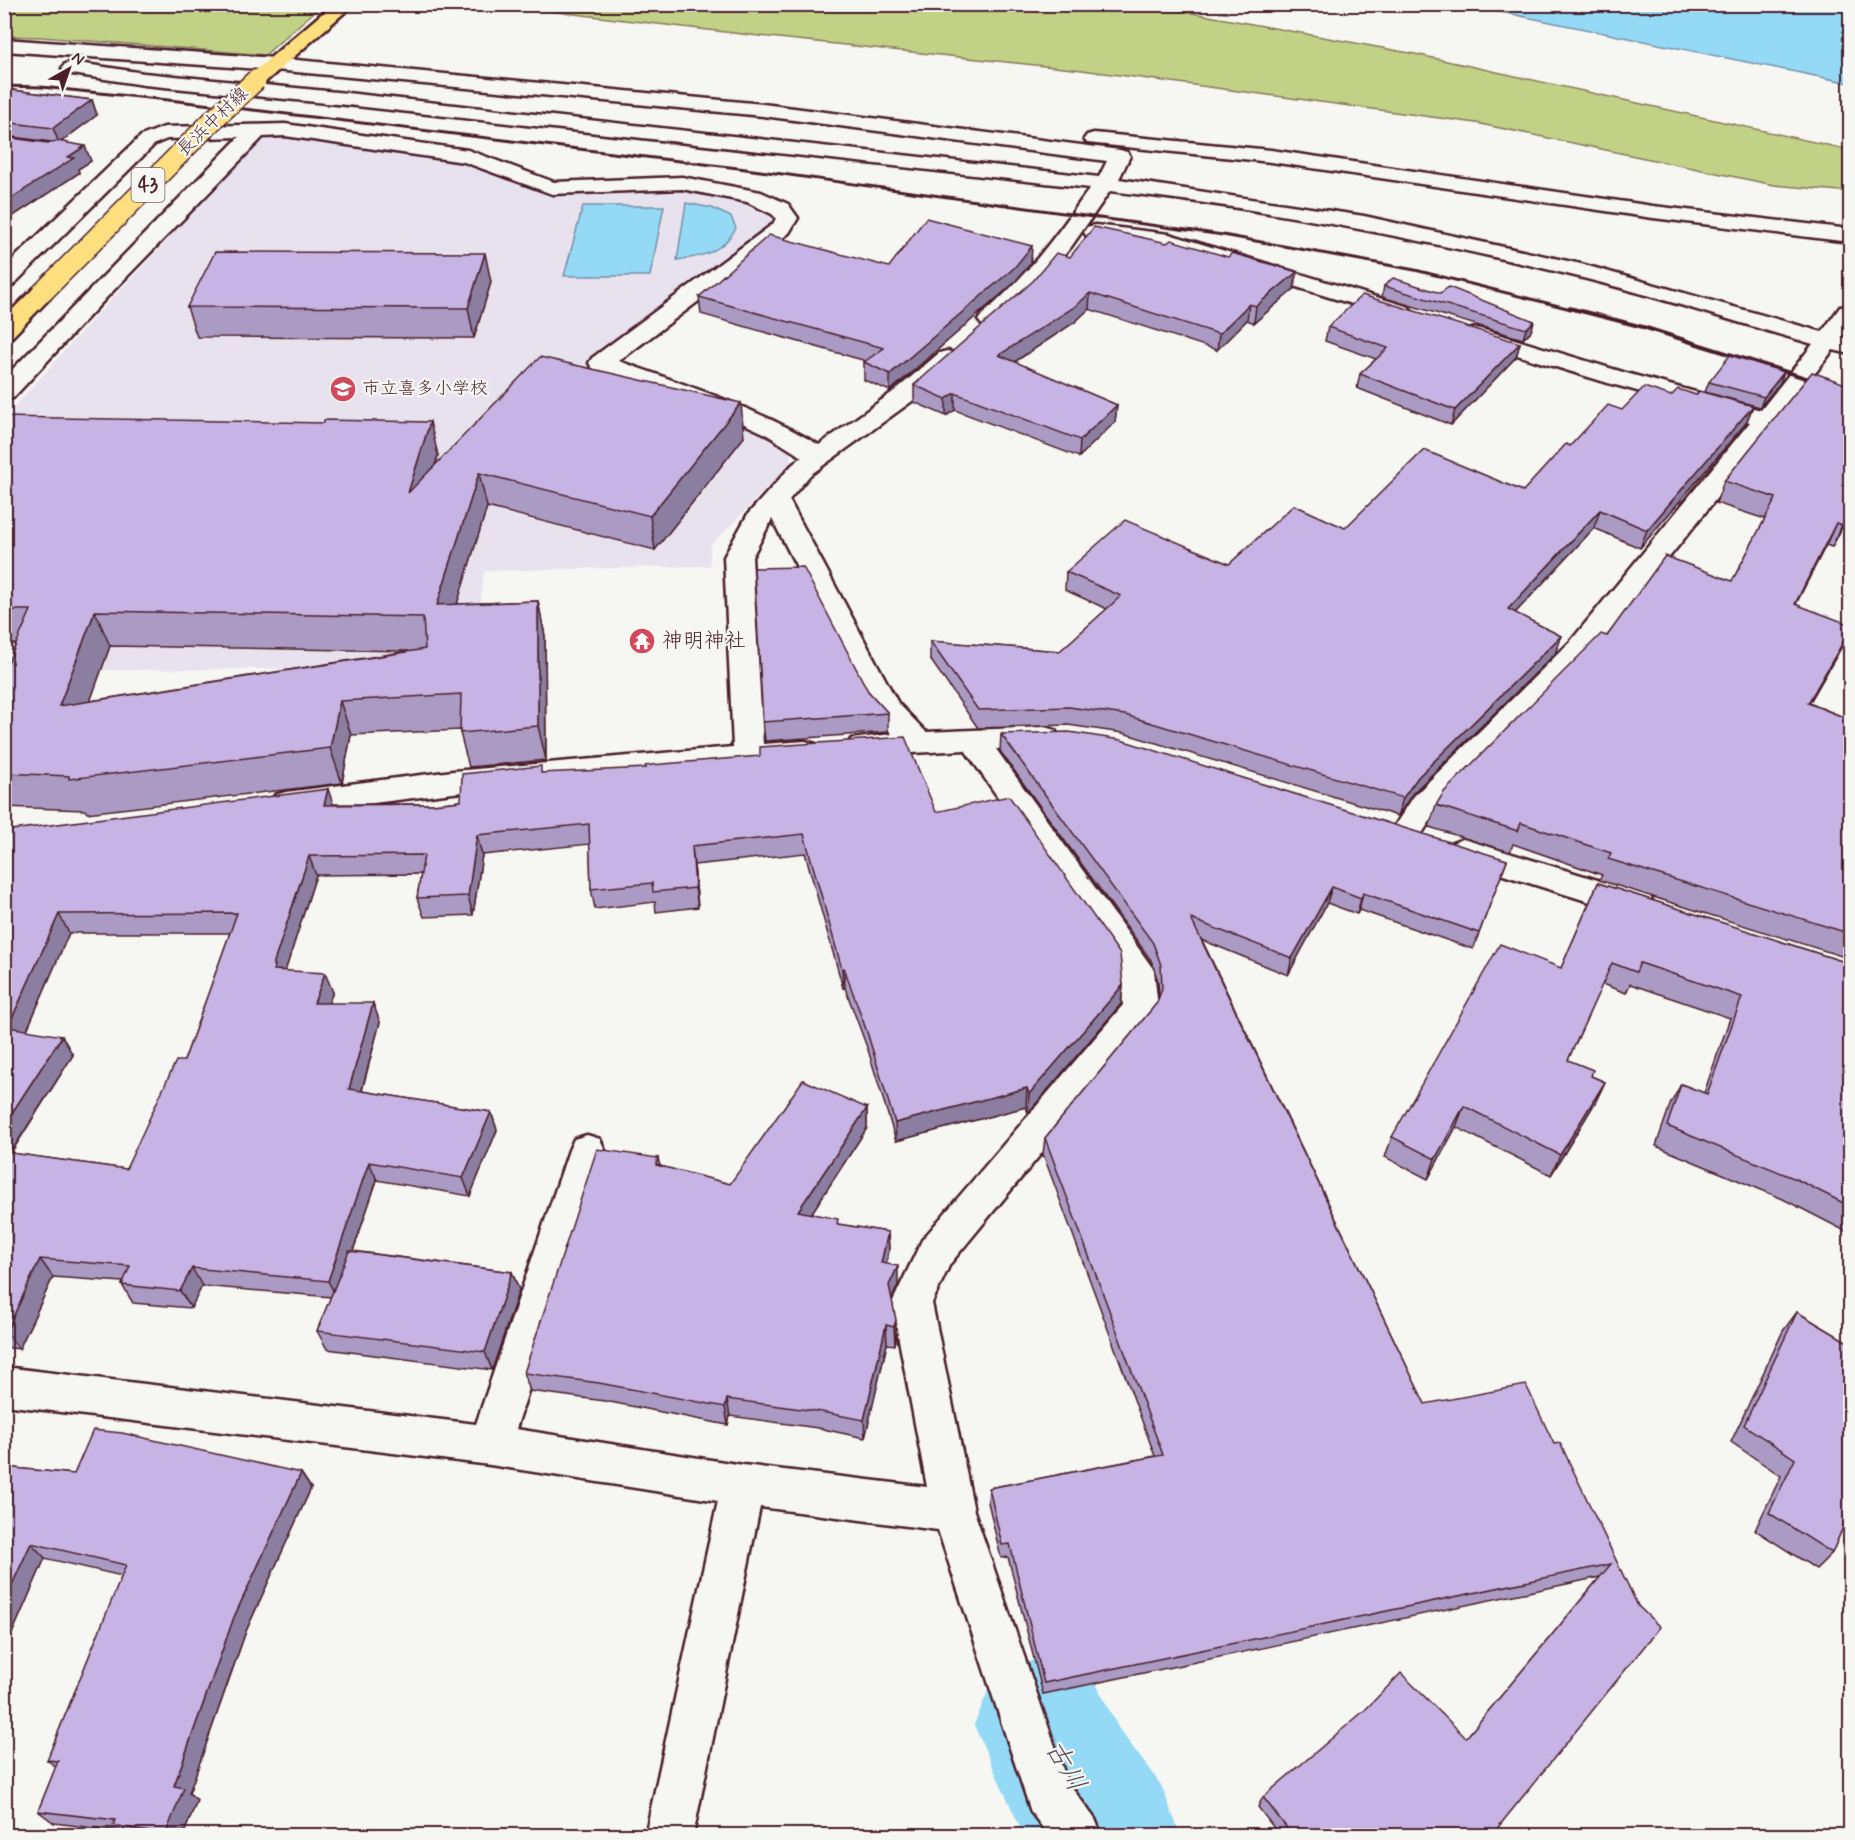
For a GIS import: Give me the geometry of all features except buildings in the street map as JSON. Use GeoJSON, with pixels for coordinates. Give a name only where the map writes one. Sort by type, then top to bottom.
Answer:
{"type":"FeatureCollection","features":[{"type":"Feature","properties":{"kind":"main road","name":"長浜中村線"},"geometry":{"type":"LineString","coordinates":[[4,332],[213,120],[345,4]]}},
{"type":"Feature","properties":{"kind":"street"},"geometry":{"type":"LineString","coordinates":[[4,45],[275,64],[764,110],[1120,156],[1072,229],[1023,291],[906,394],[801,470],[757,520],[738,556],[749,755]]}},
{"type":"Feature","properties":{"kind":"street"},"geometry":{"type":"LineString","coordinates":[[4,63],[54,65],[144,79],[358,100],[1161,190],[1364,223],[1573,269],[1839,344]]}},
{"type":"Feature","properties":{"kind":"street"},"geometry":{"type":"LineString","coordinates":[[536,88],[592,101],[914,153],[959,166]]}},
{"type":"Feature","properties":{"kind":"street"},"geometry":{"type":"LineString","coordinates":[[878,124],[989,128],[1271,156],[1653,212],[1851,236]]}},
{"type":"Feature","properties":{"kind":"street"},"geometry":{"type":"LineString","coordinates":[[4,393],[99,292],[258,130]]}},
{"type":"Feature","properties":{"kind":"street"},"geometry":{"type":"LineString","coordinates":[[5,281],[156,135],[285,130],[468,156],[552,188],[682,183],[753,197],[780,209],[787,218],[780,228],[601,363],[738,412],[773,428],[820,457]]}},
{"type":"Feature","properties":{"kind":"street"},"geometry":{"type":"LineString","coordinates":[[1072,229],[1161,239],[1427,320]]}},
{"type":"Feature","properties":{"kind":"street"},"geometry":{"type":"LineString","coordinates":[[1662,913],[1395,829],[1425,804],[1580,649],[1767,419],[1839,344],[1848,312]]}},
{"type":"Feature","properties":{"kind":"street"},"geometry":{"type":"LineString","coordinates":[[1450,326],[1617,378],[1767,419]]}},
{"type":"Feature","properties":{"kind":"street"},"geometry":{"type":"LineString","coordinates":[[775,499],[886,709],[918,742]]}},
{"type":"Feature","properties":{"kind":"street"},"geometry":{"type":"LineString","coordinates":[[255,807],[453,782],[749,755],[918,742],[1068,737]]}},
{"type":"Feature","properties":{"kind":"street"},"geometry":{"type":"LineString","coordinates":[[973,739],[1137,969],[1141,1008],[936,1252],[912,1303],[953,1511],[1048,1795],[1078,1836]]}},
{"type":"Feature","properties":{"kind":"street"},"geometry":{"type":"LineString","coordinates":[[490,1445],[587,1150]]}},
{"type":"Feature","properties":{"kind":"street"},"geometry":{"type":"LineString","coordinates":[[4,1386],[490,1445],[743,1485],[953,1511]]}},
{"type":"Feature","properties":{"kind":"street"},"geometry":{"type":"LineString","coordinates":[[669,1836],[743,1485]]}},
{"type":"Feature","properties":{"kind":"shaded area","name":"市立喜多小学校"},"geometry":{"type":"Polygon","coordinates":[[[277,135],[461,160],[545,192],[676,188],[699,190],[746,201],[773,213],[776,218],[771,225],[585,363],[729,415],[789,444],[792,463],[710,546],[710,566],[484,571],[474,667],[5,671],[5,417],[91,321],[258,143],[277,135]]]}},
{"type":"Feature","properties":{"kind":"green space"},"geometry":{"type":"Polygon","coordinates":[[[5,4],[322,5],[265,55],[5,36],[5,4]]]}},
{"type":"Feature","properties":{"kind":"green space"},"geometry":{"type":"Polygon","coordinates":[[[498,5],[1149,5],[1415,54],[1850,150],[1850,192],[1774,185],[1476,123],[1082,70],[750,35],[498,5]]]}},
{"type":"Feature","properties":{"kind":"water"},"geometry":{"type":"Polygon","coordinates":[[[1466,5],[1850,5],[1850,83],[1466,5]]]}},
{"type":"Feature","properties":{"kind":"water"},"geometry":{"type":"Polygon","coordinates":[[[686,203],[712,208],[731,217],[736,228],[725,243],[711,252],[677,260],[686,203]]]}},
{"type":"Feature","properties":{"kind":"water"},"geometry":{"type":"Polygon","coordinates":[[[583,206],[664,206],[650,276],[564,276],[583,206]]]}},
{"type":"Feature","properties":{"kind":"waterway","name":"古川"},"geometry":{"type":"LineString","coordinates":[[1043,1725],[1069,1779],[1110,1836]]}},
{"type":"Feature","properties":{"kind":"railway"},"geometry":{"type":"LineString","coordinates":[[4,86],[41,87],[178,101],[738,168],[1223,235],[1415,270],[1575,310]]}},
{"type":"Feature","properties":{"kind":"railway"},"geometry":{"type":"LineString","coordinates":[[1569,308],[1643,327],[1850,392]]}},
{"type":"Feature","properties":{"kind":"place","name":"市立喜多小学校"},"geometry":{"type":"Point","coordinates":[343,389]}},
{"type":"Feature","properties":{"kind":"place","name":"神明神社"},"geometry":{"type":"Point","coordinates":[642,641]}}]}
